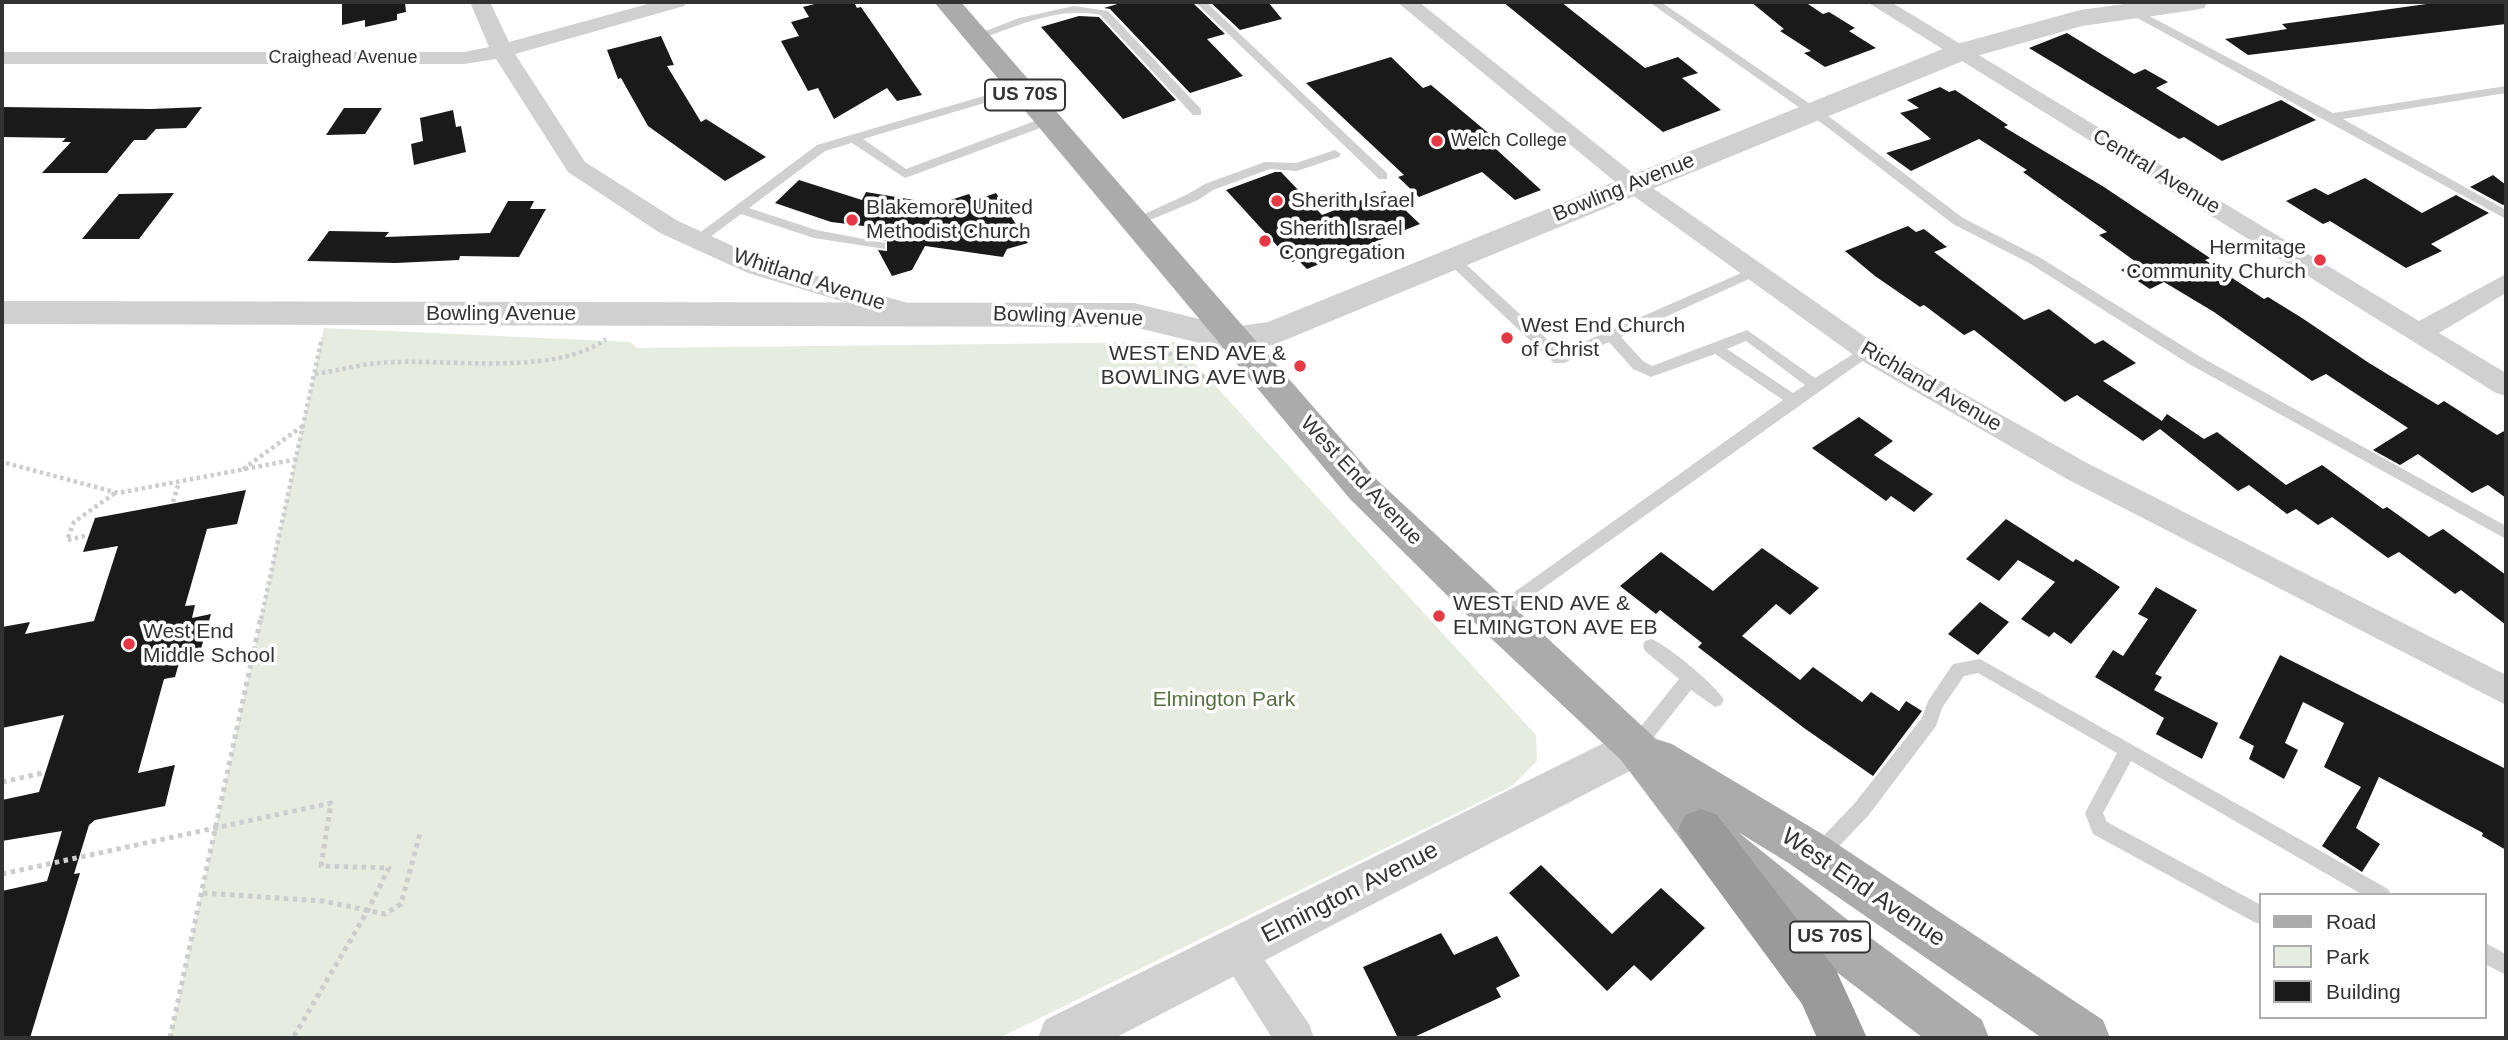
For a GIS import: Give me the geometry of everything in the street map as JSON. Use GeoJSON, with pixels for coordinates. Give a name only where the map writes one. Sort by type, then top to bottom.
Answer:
{"type":"FeatureCollection","features":[{"type":"Feature","properties":{"kind":"highway"},"geometry":{"type":"LineString","coordinates":[[1701,830],[1819,987],[1842,1038]]}},
{"type":"Feature","properties":{"kind":"main road","name":"West End Avenue"},"geometry":{"type":"LineString","coordinates":[[947,2],[1232,339],[1363,489],[1494,616],[1636,746],[1701,830],[1843,947],[1964,1038]]}},
{"type":"Feature","properties":{"kind":"main road","name":"West End Avenue"},"geometry":{"type":"LineString","coordinates":[[1636,746],[1817,856],[2085,1038]]}},
{"type":"Feature","properties":{"kind":"street","name":"Whitland Avenue"},"geometry":{"type":"LineString","coordinates":[[480,2],[502,51],[576,167],[669,227],[697,240],[767,270],[919,315]]}},
{"type":"Feature","properties":{"kind":"street","name":"Craighead Avenue"},"geometry":{"type":"LineString","coordinates":[[2,58],[464,58],[502,51],[677,2]]}},
{"type":"Feature","properties":{"kind":"street","name":"Richland Avenue"},"geometry":{"type":"LineString","coordinates":[[1407,2],[1632,184],[1868,352],[2077,471],[2506,691]]}},
{"type":"Feature","properties":{"kind":"street","name":"Central Avenue"},"geometry":{"type":"LineString","coordinates":[[1877,2],[2506,386]]}},
{"type":"Feature","properties":{"kind":"street","name":"Bowling Avenue"},"geometry":{"type":"LineString","coordinates":[[2,313],[1134,315],[1232,339],[1273,333],[1960,52],[2035,29],[2195,2]]}},
{"type":"Feature","properties":{"kind":"street"},"geometry":{"type":"LineString","coordinates":[[767,270],[778,285],[779,298],[773,315]]}},
{"type":"Feature","properties":{"kind":"street"},"geometry":{"type":"LineString","coordinates":[[2419,333],[2506,282]]}},
{"type":"Feature","properties":{"kind":"street","name":"Elmington Avenue"},"geometry":{"type":"LineString","coordinates":[[1063,1038],[1237,952],[1636,746]]}},
{"type":"Feature","properties":{"kind":"street"},"geometry":{"type":"LineString","coordinates":[[1237,952],[1295,1038]]}},
{"type":"Feature","properties":{"kind":"lane"},"geometry":{"type":"LineString","coordinates":[[1200,2],[1383,176]]}},
{"type":"Feature","properties":{"kind":"lane"},"geometry":{"type":"LineString","coordinates":[[1654,2],[1812,111],[1958,221],[2034,260],[2194,360],[2506,533]]}},
{"type":"Feature","properties":{"kind":"lane"},"geometry":{"type":"LineString","coordinates":[[976,37],[1072,8],[1089,7],[1104,13],[1197,112]]}},
{"type":"Feature","properties":{"kind":"lane"},"geometry":{"type":"LineString","coordinates":[[2132,11],[2331,117],[2506,215]]}},
{"type":"Feature","properties":{"kind":"lane"},"geometry":{"type":"LineString","coordinates":[[697,240],[821,148],[856,140],[1021,89]]}},
{"type":"Feature","properties":{"kind":"lane"},"geometry":{"type":"LineString","coordinates":[[2331,117],[2506,89]]}},
{"type":"Feature","properties":{"kind":"lane"},"geometry":{"type":"LineString","coordinates":[[856,140],[905,174],[1047,121]]}},
{"type":"Feature","properties":{"kind":"lane"},"geometry":{"type":"LineString","coordinates":[[1133,222],[1193,197],[1209,187],[1269,165],[1297,167],[1335,154]]}},
{"type":"Feature","properties":{"kind":"lane"},"geometry":{"type":"LineString","coordinates":[[740,209],[814,234],[880,246]]}},
{"type":"Feature","properties":{"kind":"lane"},"geometry":{"type":"LineString","coordinates":[[1452,259],[1559,359],[1755,271]]}},
{"type":"Feature","properties":{"kind":"lane"},"geometry":{"type":"LineString","coordinates":[[1612,335],[1638,365],[1651,372],[1747,335],[1815,385]]}},
{"type":"Feature","properties":{"kind":"lane"},"geometry":{"type":"LineString","coordinates":[[1716,348],[1793,400]]}},
{"type":"Feature","properties":{"kind":"lane"},"geometry":{"type":"LineString","coordinates":[[1494,616],[1793,400],[1868,352]]}},
{"type":"Feature","properties":{"kind":"lane"},"geometry":{"type":"LineString","coordinates":[[1651,646],[1715,700]]}},
{"type":"Feature","properties":{"kind":"lane"},"geometry":{"type":"LineString","coordinates":[[1817,856],[1861,810],[1930,721],[1934,706],[1959,669],[1980,666],[2377,893]]}},
{"type":"Feature","properties":{"kind":"lane"},"geometry":{"type":"LineString","coordinates":[[1636,746],[1690,678]]}},
{"type":"Feature","properties":{"kind":"lane"},"geometry":{"type":"LineString","coordinates":[[2127,751],[2094,813],[2100,828],[2260,914]]}},
{"type":"Feature","properties":{"kind":"lane"},"geometry":{"type":"LineString","coordinates":[[2487,954],[2506,965]]}},
{"type":"Feature","properties":{"kind":"path"},"geometry":{"type":"LineString","coordinates":[[170,1038],[298,459],[326,314]]}},
{"type":"Feature","properties":{"kind":"path"},"geometry":{"type":"LineString","coordinates":[[315,374],[381,363],[432,365],[550,359],[597,348],[604,343],[609,332]]}},
{"type":"Feature","properties":{"kind":"path"},"geometry":{"type":"LineString","coordinates":[[1152,346],[1164,348],[1194,377],[1211,376]]}},
{"type":"Feature","properties":{"kind":"path"},"geometry":{"type":"LineString","coordinates":[[242,470],[305,425]]}},
{"type":"Feature","properties":{"kind":"path"},"geometry":{"type":"LineString","coordinates":[[6,463],[116,492],[298,459]]}},
{"type":"Feature","properties":{"kind":"path"},"geometry":{"type":"LineString","coordinates":[[173,502],[178,482]]}},
{"type":"Feature","properties":{"kind":"path"},"geometry":{"type":"LineString","coordinates":[[85,536],[67,540],[74,522],[116,492]]}},
{"type":"Feature","properties":{"kind":"path"},"geometry":{"type":"LineString","coordinates":[[2,782],[43,773]]}},
{"type":"Feature","properties":{"kind":"path"},"geometry":{"type":"LineString","coordinates":[[2,874],[331,803],[321,866],[389,868],[367,912],[293,1038]]}},
{"type":"Feature","properties":{"kind":"path"},"geometry":{"type":"LineString","coordinates":[[203,893],[323,901],[385,914],[401,904],[421,830]]}},
{"type":"Feature","properties":{"kind":"green space","name":"Elmington Park"},"geometry":{"type":"Polygon","coordinates":[[[324,328],[630,342],[637,348],[1175,342],[1536,735],[1537,761],[1512,786],[999,1038],[170,1038],[324,328]]]}},
{"type":"Feature","properties":{"kind":"building"},"geometry":{"type":"Polygon","coordinates":[[[342,2],[405,2],[406,12],[397,14],[397,20],[365,27],[365,20],[342,25],[342,2]]]}},
{"type":"Feature","properties":{"kind":"building"},"geometry":{"type":"Polygon","coordinates":[[[822,2],[854,2],[857,8],[861,7],[922,95],[897,101],[887,88],[834,119],[818,88],[808,91],[781,41],[799,36],[791,22],[809,17],[803,7],[822,2]]]}},
{"type":"Feature","properties":{"kind":"building"},"geometry":{"type":"Polygon","coordinates":[[[1124,2],[1192,2],[1225,34],[1207,39],[1243,76],[1190,93],[1110,9],[1104,8],[1124,2]]]}},
{"type":"Feature","properties":{"kind":"building"},"geometry":{"type":"Polygon","coordinates":[[[1210,2],[1268,2],[1282,19],[1240,30],[1210,2]]]}},
{"type":"Feature","properties":{"kind":"building"},"geometry":{"type":"Polygon","coordinates":[[[1503,2],[1561,2],[1645,68],[1678,57],[1698,73],[1682,78],[1721,110],[1663,132],[1503,2]]]}},
{"type":"Feature","properties":{"kind":"building"},"geometry":{"type":"Polygon","coordinates":[[[1751,2],[1805,2],[1823,14],[1829,12],[1855,28],[1849,31],[1876,48],[1825,67],[1804,53],[1811,51],[1780,31],[1784,29],[1751,2]]]}},
{"type":"Feature","properties":{"kind":"building"},"geometry":{"type":"Polygon","coordinates":[[[2441,2],[2506,2],[2506,24],[2248,55],[2225,39],[2287,29],[2282,24],[2441,2]]]}},
{"type":"Feature","properties":{"kind":"building"},"geometry":{"type":"Polygon","coordinates":[[[1079,16],[1099,17],[1176,100],[1123,119],[1041,27],[1079,16]]]}},
{"type":"Feature","properties":{"kind":"building"},"geometry":{"type":"Polygon","coordinates":[[[2067,33],[2134,74],[2145,69],[2168,82],[2156,88],[2218,126],[2281,100],[2316,120],[2222,161],[2184,137],[2179,139],[2029,48],[2067,33]]]}},
{"type":"Feature","properties":{"kind":"building"},"geometry":{"type":"Polygon","coordinates":[[[661,36],[674,65],[667,66],[701,122],[706,119],[766,157],[725,181],[648,126],[621,78],[618,79],[607,50],[661,36]]]}},
{"type":"Feature","properties":{"kind":"building"},"geometry":{"type":"Polygon","coordinates":[[[1391,57],[1423,88],[1431,85],[1493,137],[1486,140],[1541,190],[1515,200],[1482,172],[1419,197],[1398,177],[1404,175],[1306,83],[1391,57]]]}},
{"type":"Feature","properties":{"kind":"building"},"geometry":{"type":"Polygon","coordinates":[[[1940,87],[1949,92],[1955,90],[2008,125],[2004,127],[2104,187],[2210,258],[2205,260],[2264,299],[2268,297],[2438,405],[2444,401],[2497,435],[2506,430],[2506,498],[2488,485],[2472,493],[2418,454],[2400,465],[2373,450],[2408,428],[2326,374],[2312,381],[2214,312],[2164,282],[2150,289],[2121,270],[2136,262],[2099,235],[2107,232],[2023,172],[2027,170],[1979,139],[1911,171],[1886,153],[1931,139],[1900,113],[1919,108],[1907,100],[1940,87]]]}},
{"type":"Feature","properties":{"kind":"building"},"geometry":{"type":"Polygon","coordinates":[[[2,107],[202,107],[186,128],[156,129],[146,140],[134,140],[107,173],[42,173],[71,142],[62,142],[66,138],[2,137],[2,107]]]}},
{"type":"Feature","properties":{"kind":"building"},"geometry":{"type":"Polygon","coordinates":[[[344,108],[382,108],[365,134],[326,135],[344,108]]]}},
{"type":"Feature","properties":{"kind":"building"},"geometry":{"type":"Polygon","coordinates":[[[453,110],[456,127],[461,126],[466,152],[414,165],[411,144],[423,141],[420,118],[453,110]]]}},
{"type":"Feature","properties":{"kind":"building"},"geometry":{"type":"Polygon","coordinates":[[[1281,172],[1322,215],[1385,191],[1420,224],[1307,269],[1298,260],[1292,262],[1226,190],[1281,172]]]}},
{"type":"Feature","properties":{"kind":"building"},"geometry":{"type":"Polygon","coordinates":[[[2493,175],[2506,185],[2506,203],[2503,205],[2470,187],[2493,175]]]}},
{"type":"Feature","properties":{"kind":"building"},"geometry":{"type":"Polygon","coordinates":[[[2365,178],[2422,213],[2456,195],[2489,213],[2431,244],[2442,251],[2406,268],[2330,221],[2323,224],[2286,201],[2315,188],[2328,195],[2365,178]]]}},
{"type":"Feature","properties":{"kind":"building"},"geometry":{"type":"Polygon","coordinates":[[[799,180],[862,200],[866,192],[938,204],[969,194],[973,201],[996,193],[1028,243],[1007,249],[1003,257],[925,246],[912,270],[892,276],[878,250],[887,251],[887,241],[871,238],[864,226],[831,222],[775,203],[799,180]]]}},
{"type":"Feature","properties":{"kind":"building"},"geometry":{"type":"Polygon","coordinates":[[[174,193],[139,239],[82,239],[119,194],[174,193]]]}},
{"type":"Feature","properties":{"kind":"building"},"geometry":{"type":"Polygon","coordinates":[[[508,201],[534,201],[530,209],[546,209],[519,257],[460,256],[459,260],[396,263],[307,261],[329,231],[389,232],[385,237],[490,233],[508,201]]]}},
{"type":"Feature","properties":{"kind":"building"},"geometry":{"type":"Polygon","coordinates":[[[1908,226],[1916,232],[1924,229],[1947,247],[1934,252],[2024,320],[2049,309],[2095,344],[2103,340],[2136,363],[2103,381],[2162,421],[2167,414],[2204,439],[2217,432],[2286,485],[2322,465],[2383,509],[2387,507],[2429,537],[2443,529],[2506,575],[2506,625],[2461,590],[2455,594],[2399,552],[2388,558],[2332,517],[2318,525],[2296,509],[2287,514],[2249,485],[2238,491],[2160,429],[2143,441],[2077,395],[2065,402],[1974,330],[1964,335],[1924,305],[1920,307],[1875,276],[1845,251],[1908,226]]]}},
{"type":"Feature","properties":{"kind":"building"},"geometry":{"type":"Polygon","coordinates":[[[1859,417],[1893,441],[1874,455],[1933,494],[1914,512],[1891,496],[1886,501],[1812,448],[1859,417]]]}},
{"type":"Feature","properties":{"kind":"building","name":"West End Middle School"},"geometry":{"type":"Polygon","coordinates":[[[246,490],[237,524],[207,529],[185,606],[195,605],[192,618],[211,614],[198,659],[179,663],[175,677],[164,679],[138,773],[175,765],[165,806],[95,820],[89,825],[74,874],[80,873],[30,1038],[2,1038],[2,891],[47,881],[62,831],[2,841],[2,800],[39,792],[64,715],[2,728],[2,627],[30,622],[25,634],[94,621],[118,546],[83,552],[95,518],[246,490]]]}},
{"type":"Feature","properties":{"kind":"building"},"geometry":{"type":"Polygon","coordinates":[[[2006,519],[2073,562],[2076,559],[2120,587],[2071,644],[2054,632],[2049,637],[2021,619],[2055,582],[2018,560],[1999,581],[1966,559],[2006,519]]]}},
{"type":"Feature","properties":{"kind":"building"},"geometry":{"type":"Polygon","coordinates":[[[1762,548],[1819,588],[1790,615],[1776,604],[1742,636],[1800,680],[1813,667],[1862,702],[1871,692],[1899,711],[1906,701],[1922,711],[1873,776],[1804,728],[1698,647],[1702,643],[1660,610],[1656,614],[1620,586],[1661,552],[1713,591],[1762,548]]]}},
{"type":"Feature","properties":{"kind":"building"},"geometry":{"type":"Polygon","coordinates":[[[2156,587],[2197,610],[2155,674],[2162,677],[2154,690],[2218,723],[2202,759],[2156,734],[2164,718],[2095,677],[2113,650],[2123,656],[2148,619],[2138,614],[2156,587]]]}},
{"type":"Feature","properties":{"kind":"building"},"geometry":{"type":"Polygon","coordinates":[[[1980,602],[2009,622],[1978,655],[1948,634],[1980,602]]]}},
{"type":"Feature","properties":{"kind":"building"},"geometry":{"type":"Polygon","coordinates":[[[2280,655],[2506,769],[2506,850],[2482,836],[2483,833],[2379,777],[2356,828],[2380,844],[2362,872],[2322,846],[2361,787],[2324,767],[2344,723],[2303,702],[2285,743],[2298,750],[2284,779],[2249,759],[2254,746],[2239,738],[2280,655]]]}},
{"type":"Feature","properties":{"kind":"building"},"geometry":{"type":"Polygon","coordinates":[[[1541,865],[1612,934],[1661,888],[1705,928],[1651,981],[1634,965],[1607,991],[1509,893],[1541,865]]]}},
{"type":"Feature","properties":{"kind":"building"},"geometry":{"type":"Polygon","coordinates":[[[1441,933],[1454,955],[1497,936],[1520,976],[1496,988],[1501,997],[1412,1038],[1398,1038],[1363,967],[1441,933]]]}},
{"type":"Feature","properties":{"kind":"place","name":"Welch College"},"geometry":{"type":"Point","coordinates":[1437,141]}},
{"type":"Feature","properties":{"kind":"place","name":"Sherith Israel"},"geometry":{"type":"Point","coordinates":[1277,201]}},
{"type":"Feature","properties":{"kind":"place","name":"Blakemore United Methodist Church"},"geometry":{"type":"Point","coordinates":[852,220]}},
{"type":"Feature","properties":{"kind":"place","name":"Sherith Israel Congregation"},"geometry":{"type":"Point","coordinates":[1265,241]}},
{"type":"Feature","properties":{"kind":"place","name":"Hermitage Community Church"},"geometry":{"type":"Point","coordinates":[2320,260]}},
{"type":"Feature","properties":{"kind":"place","name":"West End Church of Christ"},"geometry":{"type":"Point","coordinates":[1507,338]}},
{"type":"Feature","properties":{"kind":"place","name":"WEST END AVE & BOWLING AVE WB"},"geometry":{"type":"Point","coordinates":[1300,366]}},
{"type":"Feature","properties":{"kind":"place","name":"WEST END AVE & ELMINGTON AVE EB"},"geometry":{"type":"Point","coordinates":[1439,616]}},
{"type":"Feature","properties":{"kind":"place","name":"West End Middle School"},"geometry":{"type":"Point","coordinates":[129,644]}}]}
